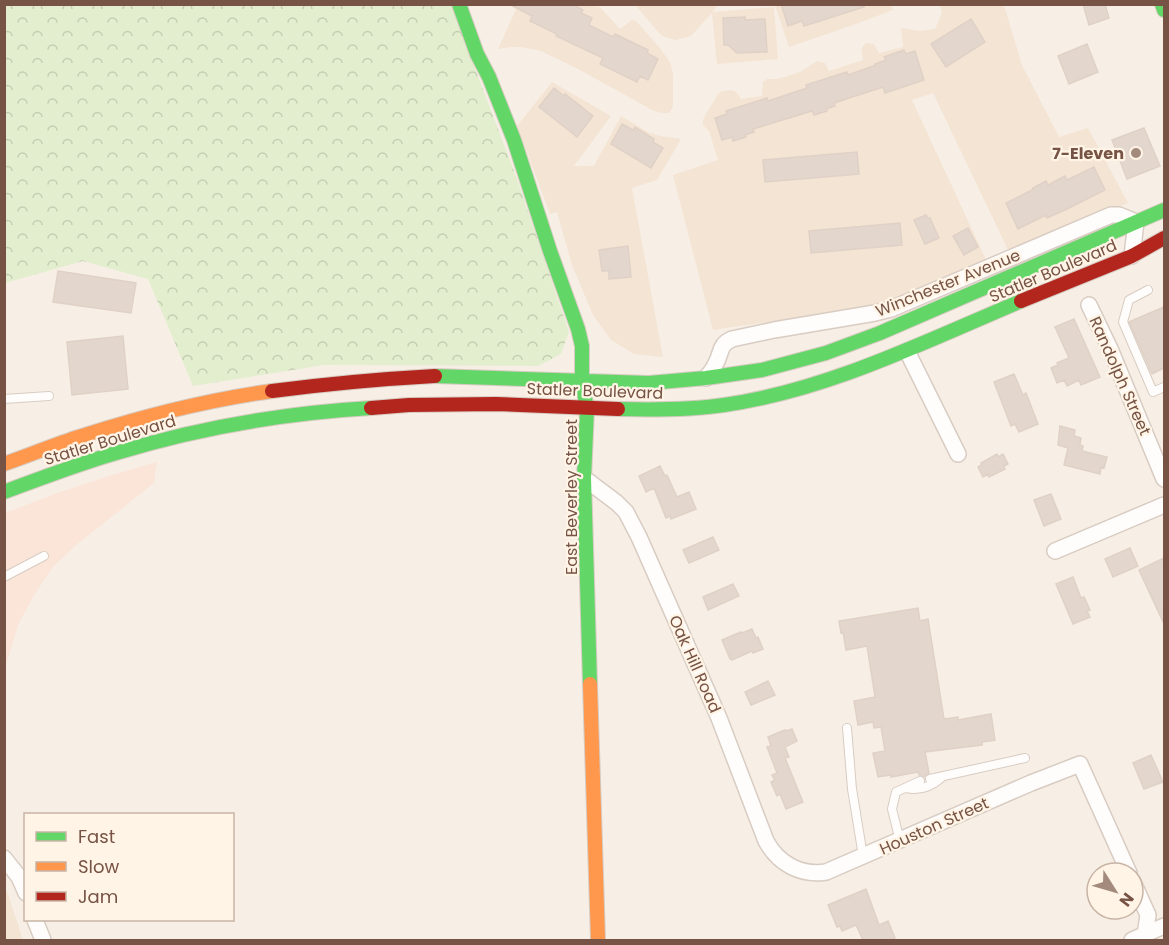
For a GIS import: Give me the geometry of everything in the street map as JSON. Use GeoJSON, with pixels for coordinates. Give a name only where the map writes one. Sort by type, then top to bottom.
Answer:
{"type":"FeatureCollection","features":[{"type":"Feature","properties":{"kind":"main road","name":"East Beverley Street"},"geometry":{"type":"LineString","coordinates":[[459,4],[477,54],[489,77],[514,140],[582,346],[582,381],[587,409],[584,478],[598,940]]}},
{"type":"Feature","properties":{"kind":"main road"},"geometry":{"type":"LineString","coordinates":[[1162,4],[1164,10]]}},
{"type":"Feature","properties":{"kind":"main road","name":"Statler Boulevard"},"geometry":{"type":"LineString","coordinates":[[4,464],[81,436],[146,417],[267,392],[351,381],[453,376],[649,383],[762,370],[826,353],[880,333],[1164,210]]}},
{"type":"Feature","properties":{"kind":"main road","name":"Statler Boulevard"},"geometry":{"type":"LineString","coordinates":[[4,492],[141,446],[264,419],[316,412],[399,405],[471,404],[639,410],[724,406],[771,396],[864,368],[907,351],[1132,256],[1164,238]]}},
{"type":"Feature","properties":{"kind":"main road"},"geometry":{"type":"LineString","coordinates":[[1132,256],[1164,245]]}},
{"type":"Feature","properties":{"kind":"street","name":"Winchester Avenue"},"geometry":{"type":"LineString","coordinates":[[706,378],[715,367],[720,350],[727,341],[732,339],[875,314],[1106,216],[1119,215],[1136,222]]}},
{"type":"Feature","properties":{"kind":"street"},"geometry":{"type":"LineString","coordinates":[[1132,256],[1136,222]]}},
{"type":"Feature","properties":{"kind":"street","name":"Randolph Street"},"geometry":{"type":"LineString","coordinates":[[1089,305],[1111,351],[1164,479]]}},
{"type":"Feature","properties":{"kind":"street"},"geometry":{"type":"LineString","coordinates":[[907,351],[958,454]]}},
{"type":"Feature","properties":{"kind":"street","name":"Oak Hill Road"},"geometry":{"type":"LineString","coordinates":[[584,478],[617,502],[626,512],[719,718],[767,843],[775,855],[786,864]]}},
{"type":"Feature","properties":{"kind":"street"},"geometry":{"type":"LineString","coordinates":[[1055,551],[1164,505]]}},
{"type":"Feature","properties":{"kind":"street","name":"Houston Street"},"geometry":{"type":"LineString","coordinates":[[786,864],[801,870],[826,872],[1080,764],[1124,861]]}},
{"type":"Feature","properties":{"kind":"street"},"geometry":{"type":"LineString","coordinates":[[4,858],[19,877],[24,889]]}},
{"type":"Feature","properties":{"kind":"street"},"geometry":{"type":"LineString","coordinates":[[1141,939],[1148,915],[1145,908]]}},
{"type":"Feature","properties":{"kind":"street"},"geometry":{"type":"LineString","coordinates":[[35,921],[43,940]]}},
{"type":"Feature","properties":{"kind":"street"},"geometry":{"type":"LineString","coordinates":[[1141,939],[1164,926]]}},
{"type":"Feature","properties":{"kind":"lane"},"geometry":{"type":"LineString","coordinates":[[1148,290],[1129,300],[1123,322],[1153,392],[1164,387]]}},
{"type":"Feature","properties":{"kind":"lane"},"geometry":{"type":"LineString","coordinates":[[4,399],[49,396]]}},
{"type":"Feature","properties":{"kind":"lane"},"geometry":{"type":"LineString","coordinates":[[4,577],[45,556]]}},
{"type":"Feature","properties":{"kind":"lane"},"geometry":{"type":"LineString","coordinates":[[848,728],[852,789],[863,856]]}},
{"type":"Feature","properties":{"kind":"lane"},"geometry":{"type":"LineString","coordinates":[[930,779],[1025,758]]}},
{"type":"Feature","properties":{"kind":"lane"},"geometry":{"type":"LineString","coordinates":[[904,788],[914,790],[933,785],[942,777]]}},
{"type":"Feature","properties":{"kind":"lane"},"geometry":{"type":"LineString","coordinates":[[900,841],[892,809],[896,792],[920,781]]}},
{"type":"Feature","properties":{"kind":"shaded area"},"geometry":{"type":"Polygon","coordinates":[[[518,5],[594,5],[600,7],[620,29],[632,20],[636,21],[670,62],[673,73],[673,107],[669,113],[652,110],[541,51],[521,47],[498,49],[518,5]]]}},
{"type":"Feature","properties":{"kind":"shaded area"},"geometry":{"type":"Polygon","coordinates":[[[635,5],[717,5],[713,12],[774,7],[778,59],[717,64],[712,13],[691,36],[675,40],[660,34],[635,5]]]}},
{"type":"Feature","properties":{"kind":"shaded area"},"geometry":{"type":"Polygon","coordinates":[[[775,5],[891,5],[893,10],[789,47],[775,5]]]}},
{"type":"Feature","properties":{"kind":"shaded area"},"geometry":{"type":"Polygon","coordinates":[[[940,5],[1004,5],[1022,65],[1059,137],[1088,128],[1128,203],[1010,254],[933,93],[912,100],[988,264],[890,307],[713,330],[673,175],[718,160],[703,120],[719,93],[732,90],[741,99],[762,96],[763,82],[767,79],[778,79],[800,72],[817,61],[825,63],[829,71],[863,60],[861,50],[866,43],[874,44],[879,53],[903,47],[901,28],[920,31],[935,29],[942,13],[940,5]]]}},
{"type":"Feature","properties":{"kind":"shaded area"},"geometry":{"type":"Polygon","coordinates":[[[552,82],[611,116],[574,166],[594,166],[621,116],[648,132],[681,139],[657,180],[632,188],[663,357],[634,354],[611,340],[593,315],[572,265],[557,212],[550,214],[517,126],[552,82]]]}},
{"type":"Feature","properties":{"kind":"shaded area"},"geometry":{"type":"Polygon","coordinates":[[[157,462],[154,483],[75,546],[53,567],[34,595],[18,625],[5,669],[5,513],[60,492],[157,462]]]}},
{"type":"Feature","properties":{"kind":"shaded area"},"geometry":{"type":"Polygon","coordinates":[[[4,887],[8,894],[23,940],[5,940],[4,887]]]}},
{"type":"Feature","properties":{"kind":"green space"},"geometry":{"type":"Polygon","coordinates":[[[5,5],[451,5],[517,179],[569,332],[561,354],[538,366],[324,365],[193,386],[148,279],[83,261],[5,283],[5,5]]]}},
{"type":"Feature","properties":{"kind":"building"},"geometry":{"type":"Polygon","coordinates":[[[509,4],[572,4],[583,10],[581,13],[592,18],[589,25],[613,37],[615,34],[648,50],[647,53],[658,59],[648,80],[640,76],[637,82],[600,64],[603,58],[556,36],[557,34],[530,21],[532,16],[509,4]]]}},
{"type":"Feature","properties":{"kind":"building"},"geometry":{"type":"Polygon","coordinates":[[[781,4],[864,4],[864,7],[804,26],[802,21],[788,26],[781,4]]]}},
{"type":"Feature","properties":{"kind":"building"},"geometry":{"type":"Polygon","coordinates":[[[1083,4],[1105,4],[1109,18],[1089,25],[1083,4]]]}},
{"type":"Feature","properties":{"kind":"building"},"geometry":{"type":"Polygon","coordinates":[[[745,17],[745,20],[765,19],[767,52],[737,53],[728,45],[724,45],[723,18],[745,17]]]}},
{"type":"Feature","properties":{"kind":"building"},"geometry":{"type":"Polygon","coordinates":[[[971,19],[985,42],[946,67],[931,44],[971,19]]]}},
{"type":"Feature","properties":{"kind":"building"},"geometry":{"type":"Polygon","coordinates":[[[1087,44],[1098,72],[1069,84],[1058,56],[1087,44]]]}},
{"type":"Feature","properties":{"kind":"building"},"geometry":{"type":"Polygon","coordinates":[[[904,50],[906,54],[915,51],[924,80],[885,93],[883,87],[834,103],[835,106],[826,109],[827,111],[814,115],[812,111],[753,129],[754,132],[745,135],[746,137],[733,141],[732,137],[722,140],[715,118],[727,114],[726,111],[767,98],[768,101],[807,88],[806,85],[847,72],[848,75],[876,65],[886,60],[884,57],[904,50]]]}},
{"type":"Feature","properties":{"kind":"building"},"geometry":{"type":"Polygon","coordinates":[[[554,88],[593,116],[577,137],[539,107],[554,88]]]}},
{"type":"Feature","properties":{"kind":"building"},"geometry":{"type":"Polygon","coordinates":[[[622,124],[633,130],[635,127],[654,139],[653,142],[663,148],[651,168],[611,144],[622,124]]]}},
{"type":"Feature","properties":{"kind":"building","name":"7-Eleven"},"geometry":{"type":"Polygon","coordinates":[[[1144,128],[1160,166],[1127,179],[1112,140],[1144,128]]]}},
{"type":"Feature","properties":{"kind":"building"},"geometry":{"type":"Polygon","coordinates":[[[857,152],[859,174],[765,182],[763,160],[857,152]]]}},
{"type":"Feature","properties":{"kind":"building"},"geometry":{"type":"Polygon","coordinates":[[[1094,167],[1105,190],[1047,218],[1046,215],[1018,229],[1006,203],[1046,181],[1048,185],[1065,176],[1067,180],[1094,167]]]}},
{"type":"Feature","properties":{"kind":"building"},"geometry":{"type":"Polygon","coordinates":[[[926,215],[930,218],[939,238],[925,244],[914,220],[926,215]]]}},
{"type":"Feature","properties":{"kind":"building"},"geometry":{"type":"Polygon","coordinates":[[[900,223],[902,245],[811,253],[809,231],[900,223]]]}},
{"type":"Feature","properties":{"kind":"building"},"geometry":{"type":"Polygon","coordinates":[[[968,228],[978,247],[964,255],[953,236],[968,228]]]}},
{"type":"Feature","properties":{"kind":"building"},"geometry":{"type":"Polygon","coordinates":[[[628,246],[631,277],[609,279],[609,271],[602,271],[599,250],[628,246]]]}},
{"type":"Feature","properties":{"kind":"building"},"geometry":{"type":"Polygon","coordinates":[[[58,271],[136,283],[131,313],[53,302],[58,271]]]}},
{"type":"Feature","properties":{"kind":"building"},"geometry":{"type":"Polygon","coordinates":[[[1164,307],[1164,368],[1152,374],[1129,322],[1164,307]]]}},
{"type":"Feature","properties":{"kind":"building"},"geometry":{"type":"Polygon","coordinates":[[[1074,319],[1100,377],[1081,385],[1079,380],[1067,386],[1064,380],[1057,383],[1051,368],[1069,358],[1055,327],[1074,319]]]}},
{"type":"Feature","properties":{"kind":"building"},"geometry":{"type":"Polygon","coordinates":[[[123,336],[128,389],[72,395],[67,342],[123,336]]]}},
{"type":"Feature","properties":{"kind":"building"},"geometry":{"type":"Polygon","coordinates":[[[1014,374],[1023,395],[1026,393],[1038,424],[1019,432],[1015,424],[1011,426],[994,382],[1014,374]]]}},
{"type":"Feature","properties":{"kind":"building"},"geometry":{"type":"Polygon","coordinates":[[[1060,426],[1075,430],[1074,436],[1081,438],[1082,451],[1107,457],[1100,474],[1064,465],[1068,448],[1058,445],[1060,426]]]}},
{"type":"Feature","properties":{"kind":"building"},"geometry":{"type":"Polygon","coordinates":[[[997,454],[998,457],[1003,454],[1008,464],[1004,466],[1005,469],[989,477],[988,474],[983,477],[978,467],[997,454]]]}},
{"type":"Feature","properties":{"kind":"building"},"geometry":{"type":"Polygon","coordinates":[[[660,466],[665,476],[667,475],[677,497],[689,492],[696,509],[671,519],[670,516],[666,518],[654,488],[646,492],[639,476],[660,466]]]}},
{"type":"Feature","properties":{"kind":"building"},"geometry":{"type":"Polygon","coordinates":[[[1051,494],[1061,519],[1044,526],[1034,500],[1051,494]]]}},
{"type":"Feature","properties":{"kind":"building"},"geometry":{"type":"Polygon","coordinates":[[[713,537],[719,550],[689,563],[683,550],[713,537]]]}},
{"type":"Feature","properties":{"kind":"building"},"geometry":{"type":"Polygon","coordinates":[[[1130,548],[1138,566],[1113,577],[1105,559],[1130,548]]]}},
{"type":"Feature","properties":{"kind":"building"},"geometry":{"type":"Polygon","coordinates":[[[1164,558],[1164,624],[1139,570],[1164,558]]]}},
{"type":"Feature","properties":{"kind":"building"},"geometry":{"type":"Polygon","coordinates":[[[1073,577],[1081,598],[1084,597],[1090,610],[1087,611],[1090,617],[1073,624],[1056,584],[1073,577]]]}},
{"type":"Feature","properties":{"kind":"building"},"geometry":{"type":"Polygon","coordinates":[[[733,584],[739,596],[708,610],[703,597],[733,584]]]}},
{"type":"Feature","properties":{"kind":"building"},"geometry":{"type":"Polygon","coordinates":[[[918,608],[920,621],[928,619],[944,719],[958,717],[958,720],[991,714],[995,740],[982,742],[982,745],[925,752],[929,773],[924,777],[918,772],[878,777],[873,753],[885,751],[881,727],[874,728],[873,722],[858,725],[854,701],[875,697],[867,646],[846,650],[839,621],[918,608]]]}},
{"type":"Feature","properties":{"kind":"building"},"geometry":{"type":"Polygon","coordinates":[[[752,629],[763,649],[730,659],[722,640],[752,629]]]}},
{"type":"Feature","properties":{"kind":"building"},"geometry":{"type":"Polygon","coordinates":[[[768,681],[775,695],[751,705],[745,692],[768,681]]]}},
{"type":"Feature","properties":{"kind":"building"},"geometry":{"type":"Polygon","coordinates":[[[792,729],[797,741],[785,747],[789,757],[785,758],[803,802],[786,809],[780,794],[777,796],[771,782],[775,780],[772,775],[777,773],[767,747],[771,746],[768,737],[792,729]]]}},
{"type":"Feature","properties":{"kind":"building"},"geometry":{"type":"Polygon","coordinates":[[[1151,755],[1163,782],[1144,789],[1133,763],[1151,755]]]}},
{"type":"Feature","properties":{"kind":"building"},"geometry":{"type":"Polygon","coordinates":[[[866,889],[879,925],[888,921],[895,938],[863,940],[856,925],[842,931],[840,926],[837,927],[828,905],[866,889]]]}},
{"type":"Feature","properties":{"kind":"traffic: fast"},"geometry":{"type":"LineString","coordinates":[[459,4],[477,54],[489,77],[514,140],[582,346],[582,381],[587,409],[584,478],[590,684]]}},
{"type":"Feature","properties":{"kind":"traffic: fast"},"geometry":{"type":"LineString","coordinates":[[1162,4],[1164,10]]}},
{"type":"Feature","properties":{"kind":"traffic: fast"},"geometry":{"type":"LineString","coordinates":[[435,376],[649,383],[762,370],[826,353],[880,333],[1164,210]]}},
{"type":"Feature","properties":{"kind":"traffic: fast"},"geometry":{"type":"LineString","coordinates":[[618,409],[711,407],[763,398],[801,388],[875,363],[1021,301]]}},
{"type":"Feature","properties":{"kind":"traffic: fast"},"geometry":{"type":"LineString","coordinates":[[4,492],[88,462],[178,436],[274,418],[371,408]]}},
{"type":"Feature","properties":{"kind":"traffic: slow"},"geometry":{"type":"LineString","coordinates":[[4,464],[72,439],[152,415],[272,391]]}},
{"type":"Feature","properties":{"kind":"traffic: slow"},"geometry":{"type":"LineString","coordinates":[[590,684],[598,940]]}},
{"type":"Feature","properties":{"kind":"traffic: jam"},"geometry":{"type":"LineString","coordinates":[[1021,301],[1132,256],[1164,238]]}},
{"type":"Feature","properties":{"kind":"traffic: jam"},"geometry":{"type":"LineString","coordinates":[[272,391],[435,376]]}},
{"type":"Feature","properties":{"kind":"traffic: jam"},"geometry":{"type":"LineString","coordinates":[[371,408],[496,404],[618,409]]}},
{"type":"Feature","properties":{"kind":"place","name":"7-Eleven"},"geometry":{"type":"Point","coordinates":[1136,153]}}]}
